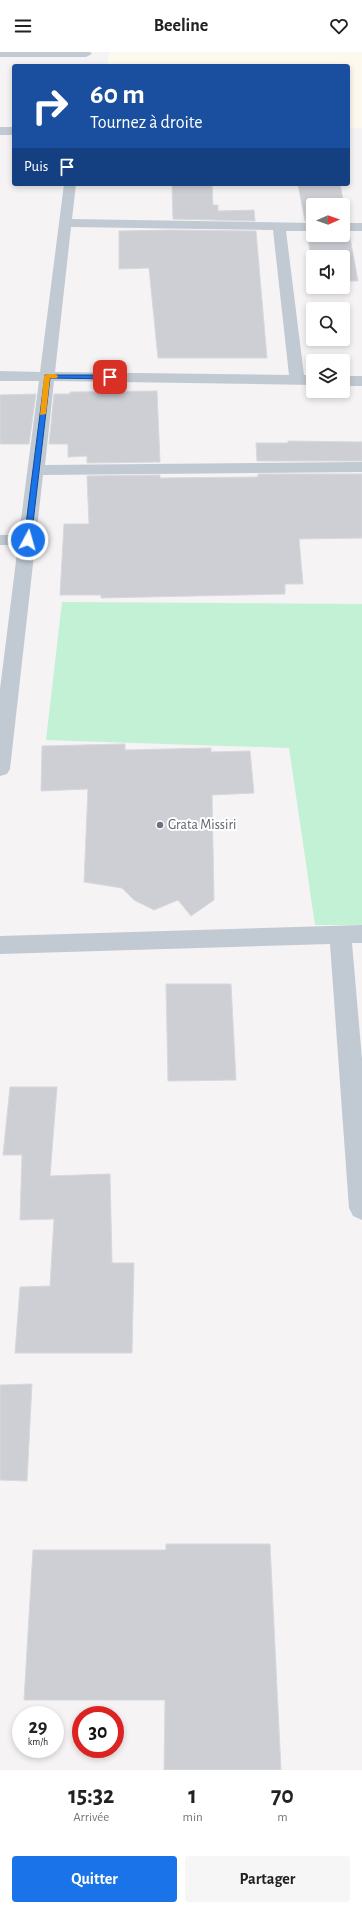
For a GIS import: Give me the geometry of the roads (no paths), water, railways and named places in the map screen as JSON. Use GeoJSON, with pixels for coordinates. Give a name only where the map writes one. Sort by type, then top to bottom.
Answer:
{"type":"FeatureCollection","features":[{"type":"Feature","properties":{"kind":"street"},"geometry":{"type":"LineString","coordinates":[[0,54],[86,53],[84,64]]}},
{"type":"Feature","properties":{"kind":"street"},"geometry":{"type":"LineString","coordinates":[[0,131],[12,131]]}},
{"type":"Feature","properties":{"kind":"street"},"geometry":{"type":"LineString","coordinates":[[0,769],[3,712],[28,540],[70,186]]}},
{"type":"Feature","properties":{"kind":"street"},"geometry":{"type":"LineString","coordinates":[[66,223],[306,226]]}},
{"type":"Feature","properties":{"kind":"street"},"geometry":{"type":"LineString","coordinates":[[279,226],[297,380]]}},
{"type":"Feature","properties":{"kind":"street"},"geometry":{"type":"LineString","coordinates":[[350,227],[362,227]]}},
{"type":"Feature","properties":{"kind":"street"},"geometry":{"type":"LineString","coordinates":[[0,376],[306,380]]}},
{"type":"Feature","properties":{"kind":"street"},"geometry":{"type":"LineString","coordinates":[[350,381],[362,381]]}},
{"type":"Feature","properties":{"kind":"street"},"geometry":{"type":"LineString","coordinates":[[36,470],[362,467]]}},
{"type":"Feature","properties":{"kind":"street"},"geometry":{"type":"LineString","coordinates":[[0,540],[28,540]]}},
{"type":"Feature","properties":{"kind":"street"},"geometry":{"type":"LineString","coordinates":[[0,945],[351,934],[362,1208]]}},
{"type":"Feature","properties":{"kind":"place","name":"Grata Missiri"},"geometry":{"type":"Point","coordinates":[160,825]}}]}
